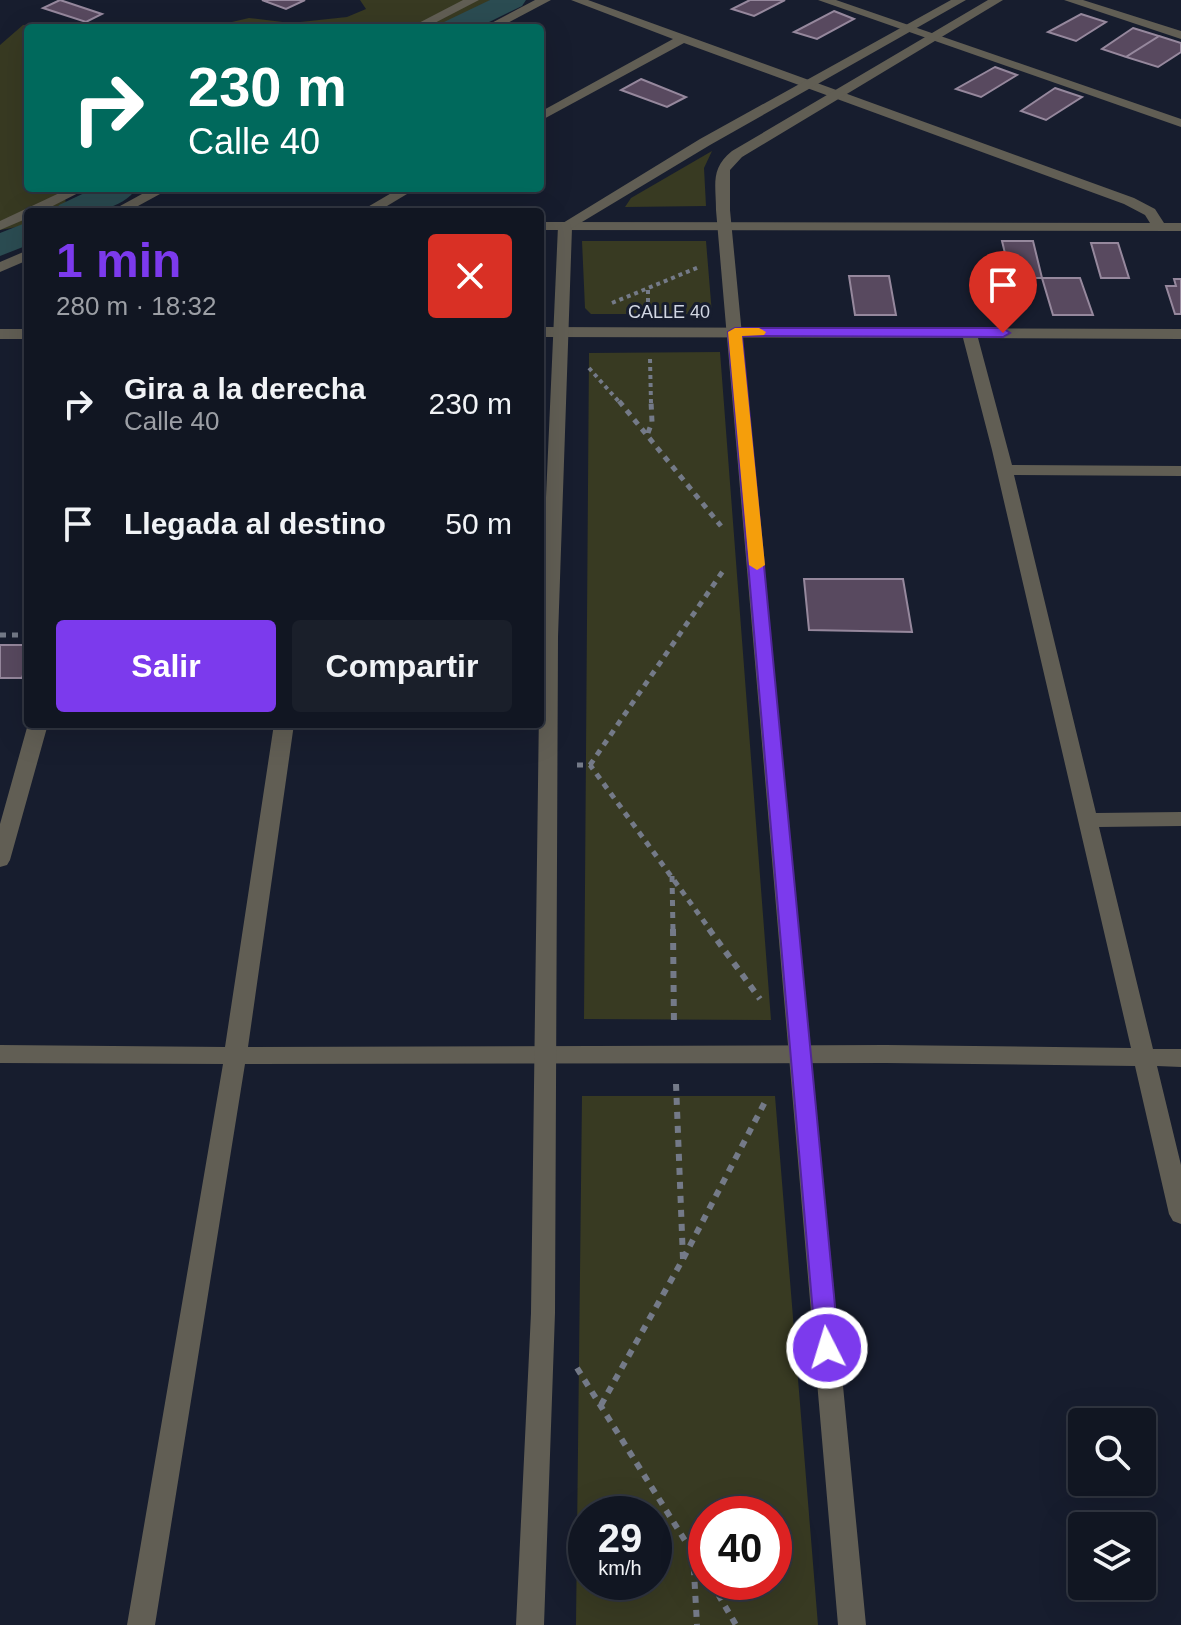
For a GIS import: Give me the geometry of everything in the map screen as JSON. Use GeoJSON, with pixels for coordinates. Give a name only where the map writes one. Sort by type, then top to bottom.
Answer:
{"type":"FeatureCollection","features":[{"type":"Feature","properties":{"kind":"street"},"geometry":{"type":"LineString","coordinates":[[423,24],[473,0]]}},
{"type":"Feature","properties":{"kind":"street"},"geometry":{"type":"LineString","coordinates":[[496,24],[545,0]]}},
{"type":"Feature","properties":{"kind":"street"},"geometry":{"type":"LineString","coordinates":[[577,0],[1129,201],[1150,212],[1160,227]]}},
{"type":"Feature","properties":{"kind":"street"},"geometry":{"type":"LineString","coordinates":[[824,0],[1181,123]]}},
{"type":"Feature","properties":{"kind":"street"},"geometry":{"type":"LineString","coordinates":[[565,226],[703,143],[960,0]]}},
{"type":"Feature","properties":{"kind":"street"},"geometry":{"type":"LineString","coordinates":[[852,1625],[725,226],[725,164],[997,0]]}},
{"type":"Feature","properties":{"kind":"street"},"geometry":{"type":"LineString","coordinates":[[1070,0],[1181,35]]}},
{"type":"Feature","properties":{"kind":"street"},"geometry":{"type":"LineString","coordinates":[[544,115],[684,38]]}},
{"type":"Feature","properties":{"kind":"street"},"geometry":{"type":"LineString","coordinates":[[38,208],[72,192]]}},
{"type":"Feature","properties":{"kind":"street"},"geometry":{"type":"LineString","coordinates":[[124,208],[156,192]]}},
{"type":"Feature","properties":{"kind":"street"},"geometry":{"type":"LineString","coordinates":[[373,208],[403,192]]}},
{"type":"Feature","properties":{"kind":"street"},"geometry":{"type":"LineString","coordinates":[[0,226],[24,214]]}},
{"type":"Feature","properties":{"kind":"street"},"geometry":{"type":"LineString","coordinates":[[544,226],[1181,227]]}},
{"type":"Feature","properties":{"kind":"street"},"geometry":{"type":"LineString","coordinates":[[530,1625],[543,1313],[550,332],[565,226]]}},
{"type":"Feature","properties":{"kind":"street"},"geometry":{"type":"LineString","coordinates":[[0,268],[24,256]]}},
{"type":"Feature","properties":{"kind":"street","name":"CALLE 40"},"geometry":{"type":"LineString","coordinates":[[550,332],[1181,334]]}},
{"type":"Feature","properties":{"kind":"street"},"geometry":{"type":"LineString","coordinates":[[969,333],[1005,470],[1181,1214]]}},
{"type":"Feature","properties":{"kind":"street"},"geometry":{"type":"LineString","coordinates":[[0,334],[24,334]]}},
{"type":"Feature","properties":{"kind":"street"},"geometry":{"type":"LineString","coordinates":[[1005,470],[1181,471]]}},
{"type":"Feature","properties":{"kind":"street"},"geometry":{"type":"LineString","coordinates":[[0,860],[37,728]]}},
{"type":"Feature","properties":{"kind":"street"},"geometry":{"type":"LineString","coordinates":[[141,1625],[235,1057],[283,728]]}},
{"type":"Feature","properties":{"kind":"street"},"geometry":{"type":"LineString","coordinates":[[1087,820],[1181,819]]}},
{"type":"Feature","properties":{"kind":"street"},"geometry":{"type":"LineString","coordinates":[[0,1054],[1181,1058]]}},
{"type":"Feature","properties":{"kind":"path"},"geometry":{"type":"LineString","coordinates":[[608,305],[711,262]]}},
{"type":"Feature","properties":{"kind":"path"},"geometry":{"type":"LineString","coordinates":[[587,366],[648,433],[726,532]]}},
{"type":"Feature","properties":{"kind":"path"},"geometry":{"type":"LineString","coordinates":[[590,765],[726,566]]}},
{"type":"Feature","properties":{"kind":"path"},"geometry":{"type":"LineString","coordinates":[[0,635],[24,635]]}},
{"type":"Feature","properties":{"kind":"path"},"geometry":{"type":"LineString","coordinates":[[573,764],[590,765]]}},
{"type":"Feature","properties":{"kind":"path"},"geometry":{"type":"LineString","coordinates":[[590,765],[761,1000]]}},
{"type":"Feature","properties":{"kind":"path"},"geometry":{"type":"LineString","coordinates":[[601,1405],[683,1259],[766,1100]]}},
{"type":"Feature","properties":{"kind":"path"},"geometry":{"type":"LineString","coordinates":[[576,1365],[688,1545]]}},
{"type":"Feature","properties":{"kind":"path"},"geometry":{"type":"LineString","coordinates":[[695,1600],[697,1625]]}},
{"type":"Feature","properties":{"kind":"path"},"geometry":{"type":"LineString","coordinates":[[721,1600],[736,1625]]}},
{"type":"Feature","properties":{"kind":"green space"},"geometry":{"type":"Polygon","coordinates":[[[360,0],[491,0],[487,2],[488,11],[462,24],[223,24],[249,18],[291,23],[347,17],[366,9],[360,0]]]}},
{"type":"Feature","properties":{"kind":"green space"},"geometry":{"type":"Polygon","coordinates":[[[23,25],[24,192],[66,192],[67,208],[24,208],[24,226],[0,230],[0,45],[23,25]]]}},
{"type":"Feature","properties":{"kind":"green space"},"geometry":{"type":"Polygon","coordinates":[[[712,151],[704,168],[706,206],[625,207],[631,198],[712,151]]]}},
{"type":"Feature","properties":{"kind":"green space"},"geometry":{"type":"Polygon","coordinates":[[[582,241],[706,241],[712,314],[591,314],[585,308],[582,241]]]}},
{"type":"Feature","properties":{"kind":"green space"},"geometry":{"type":"Polygon","coordinates":[[[720,352],[771,1020],[584,1019],[589,353],[720,352]]]}},
{"type":"Feature","properties":{"kind":"green space"},"geometry":{"type":"Polygon","coordinates":[[[582,1096],[775,1096],[818,1625],[576,1625],[576,1600],[672,1600],[672,1496],[577,1496],[582,1096]]]}},
{"type":"Feature","properties":{"kind":"building"},"geometry":{"type":"Polygon","coordinates":[[[60,0],[102,14],[86,22],[43,8],[60,0]]]}},
{"type":"Feature","properties":{"kind":"building"},"geometry":{"type":"Polygon","coordinates":[[[262,0],[305,0],[286,9],[262,0]]]}},
{"type":"Feature","properties":{"kind":"building"},"geometry":{"type":"Polygon","coordinates":[[[750,0],[785,0],[754,16],[732,9],[750,0]]]}},
{"type":"Feature","properties":{"kind":"building"},"geometry":{"type":"Polygon","coordinates":[[[834,11],[854,19],[817,39],[794,32],[834,11]]]}},
{"type":"Feature","properties":{"kind":"building"},"geometry":{"type":"Polygon","coordinates":[[[1081,14],[1106,22],[1076,41],[1048,32],[1081,14]]]}},
{"type":"Feature","properties":{"kind":"building"},"geometry":{"type":"Polygon","coordinates":[[[1133,28],[1159,36],[1126,57],[1102,49],[1133,28]]]}},
{"type":"Feature","properties":{"kind":"building"},"geometry":{"type":"Polygon","coordinates":[[[1159,36],[1181,43],[1181,52],[1158,67],[1126,57],[1159,36]]]}},
{"type":"Feature","properties":{"kind":"building"},"geometry":{"type":"Polygon","coordinates":[[[995,67],[1017,75],[981,97],[956,89],[995,67]]]}},
{"type":"Feature","properties":{"kind":"building"},"geometry":{"type":"Polygon","coordinates":[[[641,79],[686,97],[667,107],[621,90],[641,79]]]}},
{"type":"Feature","properties":{"kind":"building"},"geometry":{"type":"Polygon","coordinates":[[[1055,88],[1082,97],[1046,120],[1021,111],[1055,88]]]}},
{"type":"Feature","properties":{"kind":"building"},"geometry":{"type":"Polygon","coordinates":[[[1002,241],[1033,241],[1042,278],[1011,278],[1002,241]]]}},
{"type":"Feature","properties":{"kind":"building"},"geometry":{"type":"Polygon","coordinates":[[[1091,243],[1118,243],[1129,278],[1101,278],[1091,243]]]}},
{"type":"Feature","properties":{"kind":"building"},"geometry":{"type":"Polygon","coordinates":[[[849,276],[889,276],[896,315],[855,315],[849,276]]]}},
{"type":"Feature","properties":{"kind":"building"},"geometry":{"type":"Polygon","coordinates":[[[1042,278],[1080,278],[1093,315],[1053,315],[1042,278]]]}},
{"type":"Feature","properties":{"kind":"building"},"geometry":{"type":"Polygon","coordinates":[[[1174,279],[1181,279],[1181,314],[1175,314],[1166,286],[1176,286],[1174,279]]]}},
{"type":"Feature","properties":{"kind":"building"},"geometry":{"type":"Polygon","coordinates":[[[804,579],[903,579],[912,632],[809,630],[804,579]]]}},
{"type":"Feature","properties":{"kind":"building"},"geometry":{"type":"Polygon","coordinates":[[[0,645],[24,645],[22,678],[0,678],[0,645]]]}},
{"type":"Feature","properties":{"kind":"waterway"},"geometry":{"type":"LineString","coordinates":[[462,24],[512,0]]}},
{"type":"Feature","properties":{"kind":"waterway"},"geometry":{"type":"LineString","coordinates":[[79,208],[113,192]]}},
{"type":"Feature","properties":{"kind":"waterway"},"geometry":{"type":"LineString","coordinates":[[0,246],[24,234]]}},
{"type":"Feature","properties":{"kind":"slow traffic"},"geometry":{"type":"LineString","coordinates":[[757,565],[735,332],[759,332]]}},
{"type":"Feature","properties":{"kind":"route"},"geometry":{"type":"LineString","coordinates":[[827,1348],[735,332],[1003,333]]}}]}
